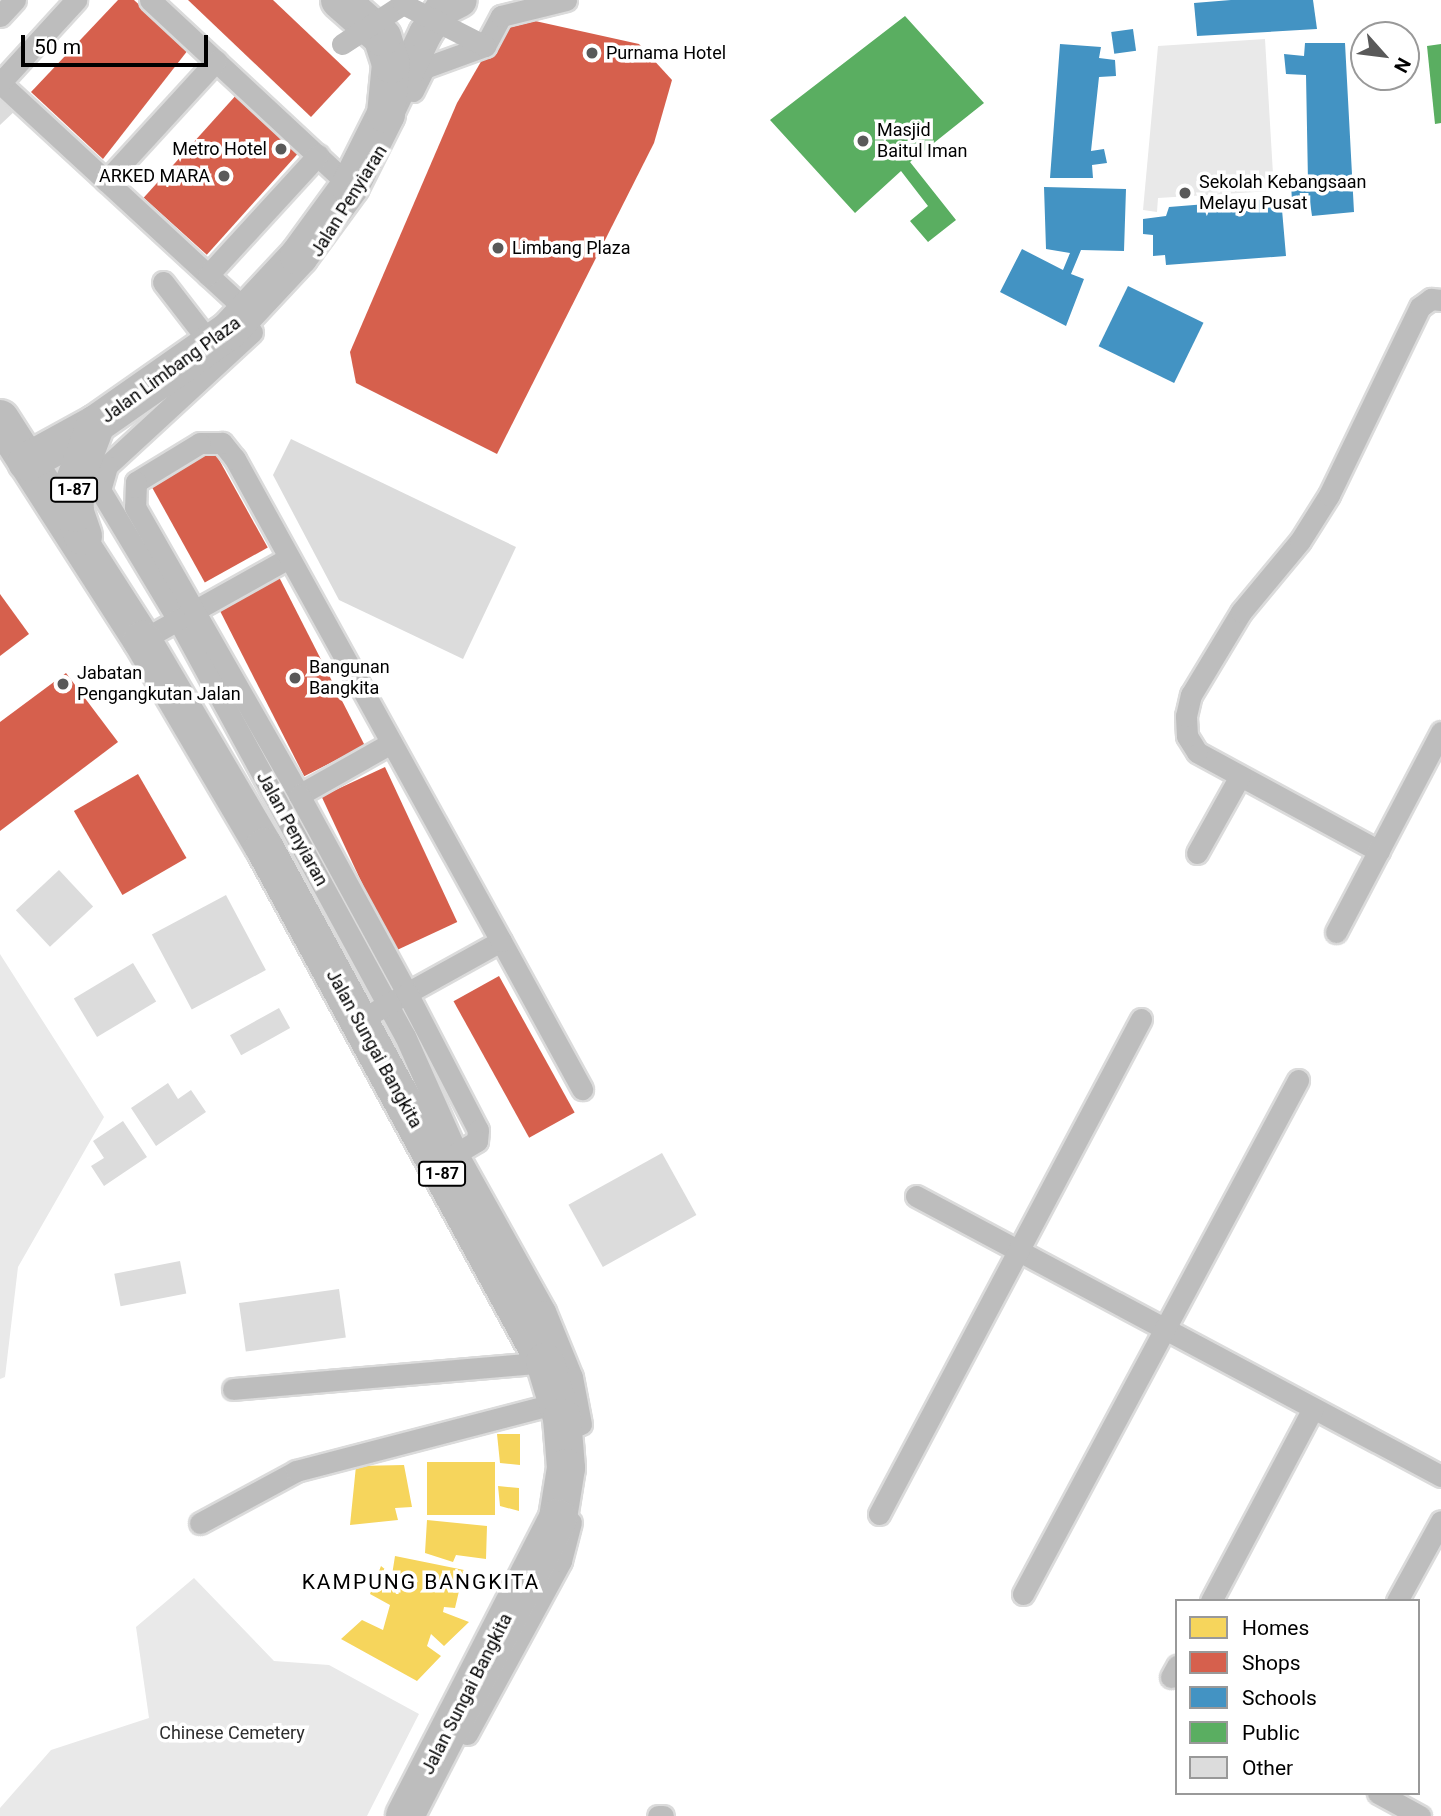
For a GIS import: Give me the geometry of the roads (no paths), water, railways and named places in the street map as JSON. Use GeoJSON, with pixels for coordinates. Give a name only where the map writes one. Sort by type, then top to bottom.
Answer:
{"type":"FeatureCollection","features":[{"type":"Feature","properties":{"kind":"highway"},"geometry":{"type":"LineString","coordinates":[[340,0],[382,37],[391,64],[386,114]]}},
{"type":"Feature","properties":{"kind":"highway","name":"Jalan Limbang Plaza"},"geometry":{"type":"LineString","coordinates":[[27,462],[96,424],[211,344],[249,313],[350,186],[386,114]]}},
{"type":"Feature","properties":{"kind":"highway"},"geometry":{"type":"LineString","coordinates":[[0,413],[51,430],[96,424]]}},
{"type":"Feature","properties":{"kind":"highway","name":"Jalan Sungai Bangkita"},"geometry":{"type":"LineString","coordinates":[[0,419],[142,640],[373,1012],[402,1038],[447,1159],[545,1362],[557,1403],[566,1468],[558,1518],[405,1816]]}},
{"type":"Feature","properties":{"kind":"highway","name":"1-87"},"geometry":{"type":"LineString","coordinates":[[90,558],[75,513],[74,483],[96,424]]}},
{"type":"Feature","properties":{"kind":"main road"},"geometry":{"type":"LineString","coordinates":[[386,114],[425,33],[440,10],[460,0]]}},
{"type":"Feature","properties":{"kind":"street"},"geometry":{"type":"LineString","coordinates":[[0,16],[15,0]]}},
{"type":"Feature","properties":{"kind":"street"},"geometry":{"type":"LineString","coordinates":[[76,0],[0,83],[249,313]]}},
{"type":"Feature","properties":{"kind":"street"},"geometry":{"type":"LineString","coordinates":[[150,0],[350,186]]}},
{"type":"Feature","properties":{"kind":"street"},"geometry":{"type":"LineString","coordinates":[[342,44],[404,2],[485,46],[501,16],[566,0]]}},
{"type":"Feature","properties":{"kind":"street","name":"Jalan Penyiaran"},"geometry":{"type":"LineString","coordinates":[[373,1012],[178,620],[100,490],[107,466],[198,386],[297,281],[332,235],[424,68],[485,46]]}},
{"type":"Feature","properties":{"kind":"street"},"geometry":{"type":"LineString","coordinates":[[106,181],[216,61]]}},
{"type":"Feature","properties":{"kind":"street"},"geometry":{"type":"LineString","coordinates":[[208,275],[318,155]]}},
{"type":"Feature","properties":{"kind":"street"},"geometry":{"type":"LineString","coordinates":[[163,282],[211,344]]}},
{"type":"Feature","properties":{"kind":"street"},"geometry":{"type":"LineString","coordinates":[[1379,851],[1198,752],[1187,736],[1191,695],[1241,612],[1300,541],[1329,495],[1420,307],[1431,299],[1441,300]]}},
{"type":"Feature","properties":{"kind":"street"},"geometry":{"type":"LineString","coordinates":[[419,1816],[561,1561],[577,1503],[582,1433],[572,1377],[545,1311],[447,1159],[477,1141],[478,1130],[402,1038],[407,993],[197,609],[135,507],[136,482],[145,473],[200,443],[222,443],[289,558],[582,1089]]}},
{"type":"Feature","properties":{"kind":"street"},"geometry":{"type":"LineString","coordinates":[[142,640],[289,558]]}},
{"type":"Feature","properties":{"kind":"street"},"geometry":{"type":"LineString","coordinates":[[1336,932],[1441,732]]}},
{"type":"Feature","properties":{"kind":"street"},"geometry":{"type":"LineString","coordinates":[[299,795],[391,743]]}},
{"type":"Feature","properties":{"kind":"street"},"geometry":{"type":"LineString","coordinates":[[1197,853],[1240,776]]}},
{"type":"Feature","properties":{"kind":"street"},"geometry":{"type":"LineString","coordinates":[[373,1012],[500,941]]}},
{"type":"Feature","properties":{"kind":"street"},"geometry":{"type":"LineString","coordinates":[[879,1514],[1141,1019]]}},
{"type":"Feature","properties":{"kind":"street"},"geometry":{"type":"LineString","coordinates":[[1023,1594],[1298,1080]]}},
{"type":"Feature","properties":{"kind":"street"},"geometry":{"type":"LineString","coordinates":[[916,1196],[1441,1476]]}},
{"type":"Feature","properties":{"kind":"street"},"geometry":{"type":"LineString","coordinates":[[233,1389],[545,1362]]}},
{"type":"Feature","properties":{"kind":"street"},"geometry":{"type":"LineString","coordinates":[[200,1523],[296,1471],[557,1403]]}},
{"type":"Feature","properties":{"kind":"street"},"geometry":{"type":"LineString","coordinates":[[1213,1599],[1314,1408]]}},
{"type":"Feature","properties":{"kind":"street"},"geometry":{"type":"LineString","coordinates":[[1398,1599],[1441,1521]]}},
{"type":"Feature","properties":{"kind":"street"},"geometry":{"type":"LineString","coordinates":[[1381,1795],[1416,1815]]}},
{"type":"Feature","properties":{"kind":"place","name":"Purnama Hotel"},"geometry":{"type":"Point","coordinates":[592,53]}},
{"type":"Feature","properties":{"kind":"place","name":"Masjid Baitul Iman"},"geometry":{"type":"Point","coordinates":[863,141]}},
{"type":"Feature","properties":{"kind":"place","name":"Metro Hotel"},"geometry":{"type":"Point","coordinates":[281,149]}},
{"type":"Feature","properties":{"kind":"place","name":"ARKED MARA"},"geometry":{"type":"Point","coordinates":[224,176]}},
{"type":"Feature","properties":{"kind":"place","name":"Sekolah Kebangsaan Melayu Pusat"},"geometry":{"type":"Point","coordinates":[1185,193]}},
{"type":"Feature","properties":{"kind":"place","name":"Limbang Plaza"},"geometry":{"type":"Point","coordinates":[498,248]}},
{"type":"Feature","properties":{"kind":"place","name":"Bangunan Bangkita"},"geometry":{"type":"Point","coordinates":[295,678]}},
{"type":"Feature","properties":{"kind":"place","name":"Jabatan Pengangkutan Jalan"},"geometry":{"type":"Point","coordinates":[63,684]}},
{"type":"Feature","properties":{"kind":"district","name":"KAMPUNG BANGKITA"},"geometry":{"type":"Point","coordinates":[421,1582]}},
{"type":"Feature","properties":{"kind":"park label","name":"Chinese Cemetery"},"geometry":{"type":"Point","coordinates":[232,1733]}}]}
